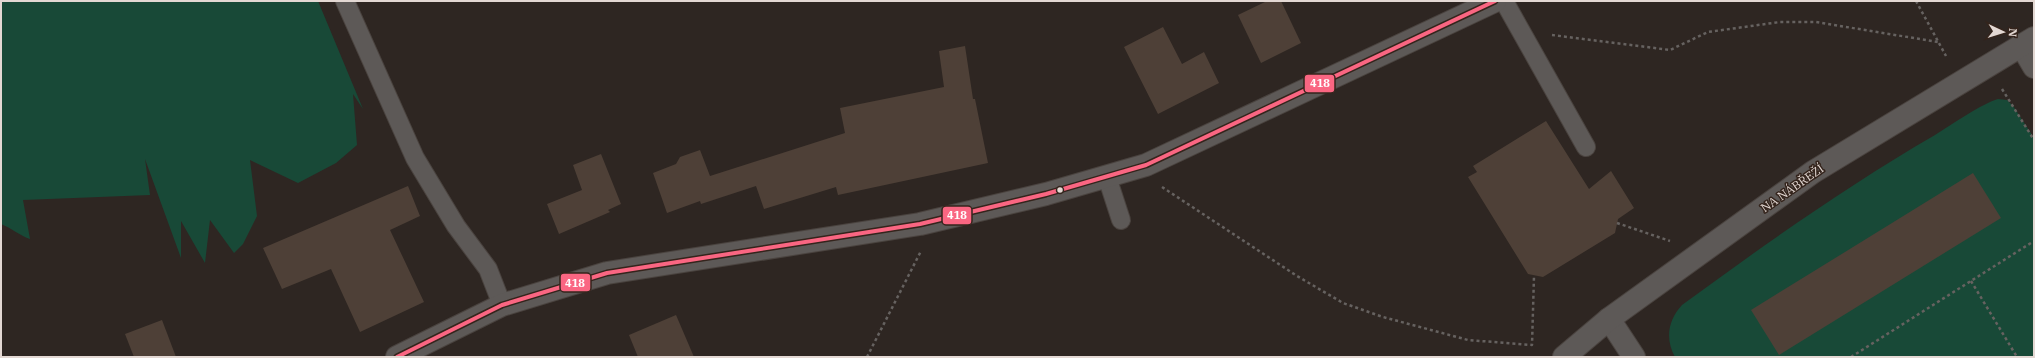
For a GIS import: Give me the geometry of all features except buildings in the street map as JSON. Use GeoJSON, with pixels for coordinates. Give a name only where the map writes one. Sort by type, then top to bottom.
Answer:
{"type":"FeatureCollection","features":[{"type":"Feature","properties":{"kind":"street"},"geometry":{"type":"LineString","coordinates":[[397,357],[502,305],[607,273],[920,224],[1046,194],[1146,165],[1495,1]]}},
{"type":"Feature","properties":{"kind":"street"},"geometry":{"type":"LineString","coordinates":[[2028,42],[2034,67]]}},
{"type":"Feature","properties":{"kind":"street","name":"NA NÁBŘEŽÍ"},"geometry":{"type":"LineString","coordinates":[[1564,357],[1609,319],[1813,172],[2028,42]]}},
{"type":"Feature","properties":{"kind":"street"},"geometry":{"type":"LineString","coordinates":[[1609,319],[1634,357]]}},
{"type":"Feature","properties":{"kind":"lane"},"geometry":{"type":"LineString","coordinates":[[345,1],[414,158],[456,226],[488,269],[502,305]]}},
{"type":"Feature","properties":{"kind":"lane"},"geometry":{"type":"LineString","coordinates":[[1504,1],[1586,147]]}},
{"type":"Feature","properties":{"kind":"lane"},"geometry":{"type":"LineString","coordinates":[[1107,177],[1121,220]]}},
{"type":"Feature","properties":{"kind":"path"},"geometry":{"type":"LineString","coordinates":[[1916,1],[1946,56]]}},
{"type":"Feature","properties":{"kind":"path"},"geometry":{"type":"LineString","coordinates":[[1546,31],[1552,35],[1670,50],[1708,32],[1780,22],[1816,22],[1938,42]]}},
{"type":"Feature","properties":{"kind":"path"},"geometry":{"type":"LineString","coordinates":[[2000,86],[2034,140]]}},
{"type":"Feature","properties":{"kind":"path"},"geometry":{"type":"LineString","coordinates":[[1158,184],[1297,276],[1343,303],[1383,317],[1468,340],[1532,345],[1534,276]]}},
{"type":"Feature","properties":{"kind":"path"},"geometry":{"type":"LineString","coordinates":[[1617,223],[1672,241]]}},
{"type":"Feature","properties":{"kind":"path"},"geometry":{"type":"LineString","coordinates":[[867,357],[924,244],[920,224]]}},
{"type":"Feature","properties":{"kind":"path"},"geometry":{"type":"LineString","coordinates":[[1851,357],[2034,241]]}},
{"type":"Feature","properties":{"kind":"path"},"geometry":{"type":"LineString","coordinates":[[1970,282],[2017,357]]}},
{"type":"Feature","properties":{"kind":"green space"},"geometry":{"type":"Polygon","coordinates":[[[1,1],[318,1],[363,109],[353,94],[357,145],[336,163],[298,183],[250,160],[257,216],[243,244],[234,253],[210,220],[205,263],[181,221],[181,258],[145,159],[150,195],[23,200],[30,239],[27,238],[1,224],[1,1]]]}},
{"type":"Feature","properties":{"kind":"green space"},"geometry":{"type":"Polygon","coordinates":[[[1998,99],[2007,100],[2013,106],[2034,138],[2034,357],[1675,357],[1669,337],[1671,323],[1682,305],[1838,195],[1967,115],[1998,99]]]}},
{"type":"Feature","properties":{"kind":"transit line","name":"418"},"geometry":{"type":"LineString","coordinates":[[397,357],[502,305],[607,273],[920,224],[1046,194],[1146,165],[1495,1]]}}]}
